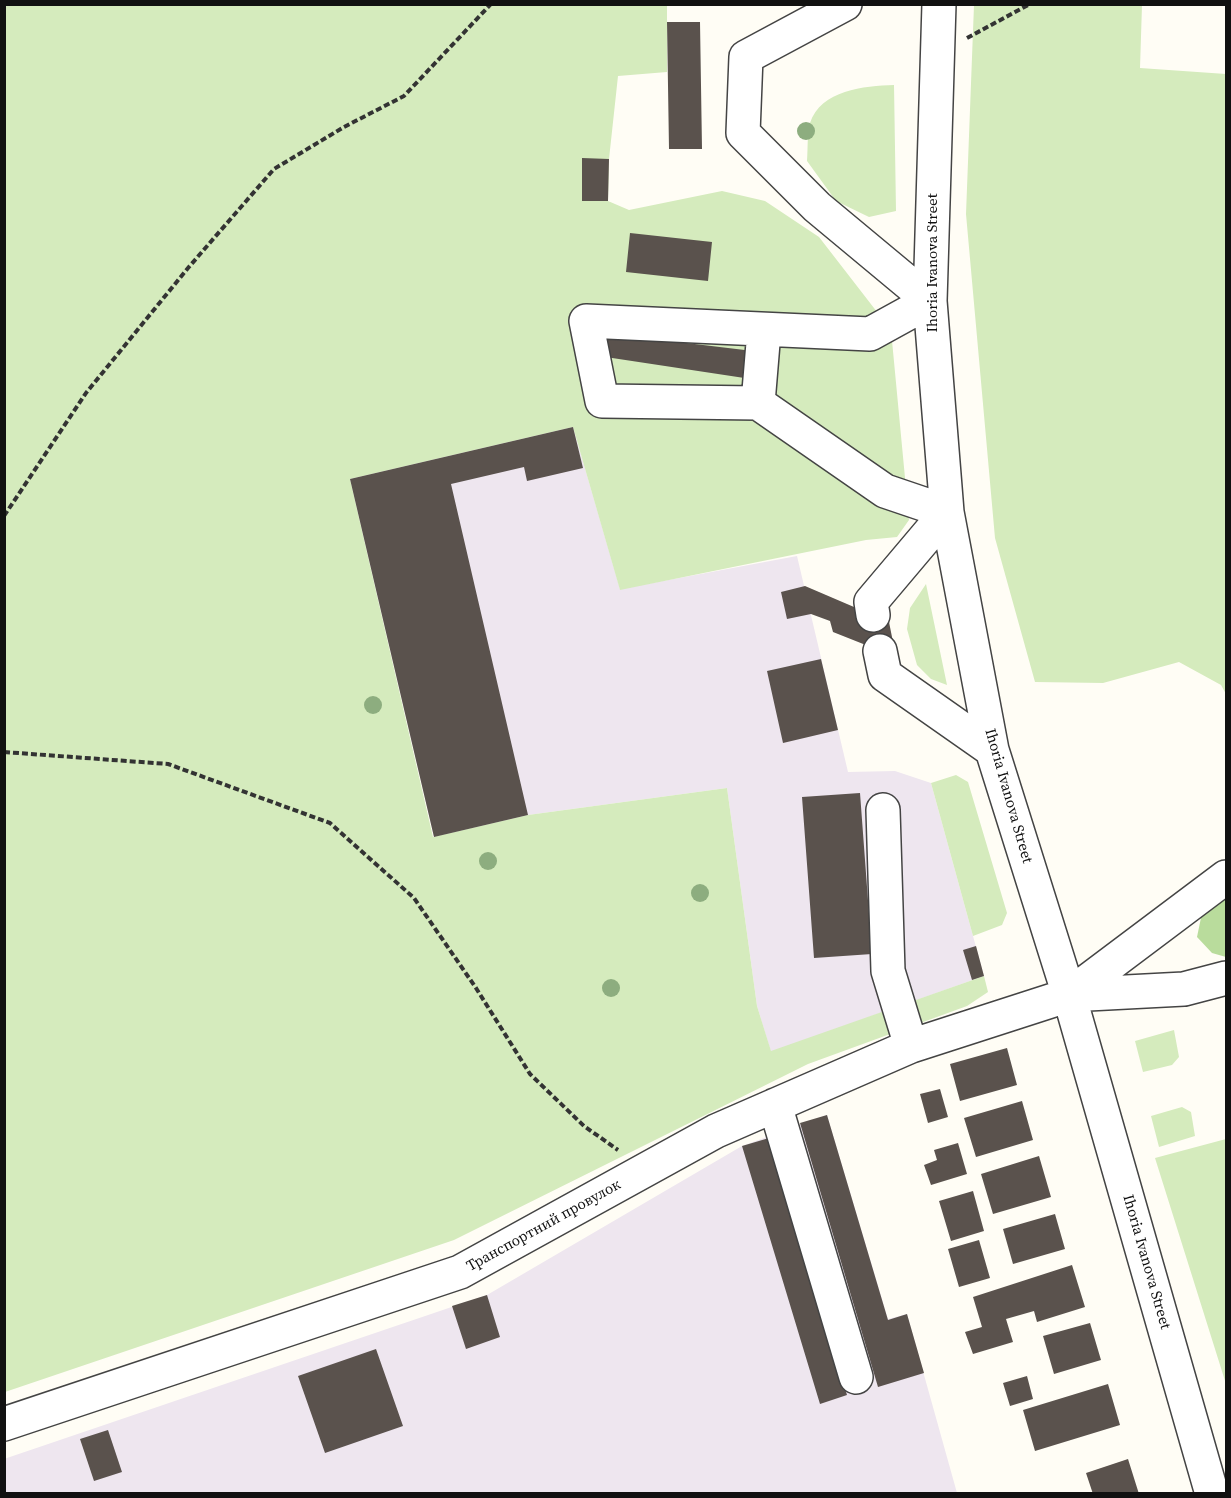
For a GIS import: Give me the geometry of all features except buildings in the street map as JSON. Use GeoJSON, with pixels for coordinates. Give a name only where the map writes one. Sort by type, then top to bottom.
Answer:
{"type":"FeatureCollection","features":[{"type":"Feature","properties":{"kind":"street"},"geometry":{"type":"LineString","coordinates":[[845,4],[746,57],[743,133],[817,207],[930,301],[870,334],[764,331],[586,321],[602,401],[758,403],[885,491],[947,512],[871,602],[873,615]]}},
{"type":"Feature","properties":{"kind":"street","name":"Ihoria Ivanova Street"},"geometry":{"type":"LineString","coordinates":[[939,4],[930,301],[947,512],[992,750],[1069,995],[1212,1494]]}},
{"type":"Feature","properties":{"kind":"street"},"geometry":{"type":"LineString","coordinates":[[758,403],[764,331]]}},
{"type":"Feature","properties":{"kind":"street"},"geometry":{"type":"LineString","coordinates":[[880,651],[885,675],[992,750]]}},
{"type":"Feature","properties":{"kind":"street"},"geometry":{"type":"LineString","coordinates":[[883,810],[888,971],[911,1046]]}},
{"type":"Feature","properties":{"kind":"street"},"geometry":{"type":"LineString","coordinates":[[1069,995],[1227,877]]}},
{"type":"Feature","properties":{"kind":"street"},"geometry":{"type":"LineString","coordinates":[[1069,995],[1184,989],[1227,978]]}},
{"type":"Feature","properties":{"kind":"street","name":"Транспортний провулок"},"geometry":{"type":"LineString","coordinates":[[4,1424],[460,1272],[716,1131],[911,1046],[1069,995]]}},
{"type":"Feature","properties":{"kind":"street"},"geometry":{"type":"LineString","coordinates":[[775,1105],[856,1377]]}},
{"type":"Feature","properties":{"kind":"path"},"geometry":{"type":"LineString","coordinates":[[4,516],[86,393],[188,268],[274,169],[344,127],[404,96],[491,4]]}},
{"type":"Feature","properties":{"kind":"path"},"geometry":{"type":"LineString","coordinates":[[938,54],[1030,4]]}},
{"type":"Feature","properties":{"kind":"path"},"geometry":{"type":"LineString","coordinates":[[4,752],[168,764],[330,823],[414,898],[476,988],[530,1074],[584,1126],[647,1169]]}},
{"type":"Feature","properties":{"kind":"shaded area"},"geometry":{"type":"Polygon","coordinates":[[[573,427],[620,589],[797,556],[848,772],[895,771],[931,783],[984,976],[771,1052],[757,1006],[727,788],[528,815],[434,837],[350,479],[573,427]]]}},
{"type":"Feature","properties":{"kind":"shaded area"},"geometry":{"type":"Polygon","coordinates":[[[827,1115],[888,1319],[907,1314],[957,1493],[5,1494],[4,1459],[487,1295],[742,1146],[827,1115]]]}},
{"type":"Feature","properties":{"kind":"green space"},"geometry":{"type":"Polygon","coordinates":[[[5,5],[667,5],[667,72],[618,76],[609,159],[608,201],[629,210],[722,191],[765,201],[819,237],[891,330],[909,520],[897,537],[866,540],[620,590],[573,427],[350,479],[433,837],[528,815],[727,788],[757,1006],[771,1051],[984,976],[988,992],[967,1006],[808,1064],[454,1240],[5,1392],[5,5]]]}},
{"type":"Feature","properties":{"kind":"green space"},"geometry":{"type":"Polygon","coordinates":[[[974,5],[1142,5],[1140,68],[1226,74],[1226,694],[1221,685],[1179,662],[1103,683],[1035,682],[995,538],[966,214],[974,5]]]}},
{"type":"Feature","properties":{"kind":"green space"},"geometry":{"type":"Polygon","coordinates":[[[894,85],[896,211],[869,217],[836,201],[807,161],[809,127],[816,112],[834,97],[857,89],[894,85]]]}},
{"type":"Feature","properties":{"kind":"green space"},"geometry":{"type":"Polygon","coordinates":[[[926,584],[947,685],[931,679],[917,665],[907,629],[910,608],[926,584]]]}},
{"type":"Feature","properties":{"kind":"green space"},"geometry":{"type":"Polygon","coordinates":[[[956,775],[968,782],[1007,913],[1002,925],[973,936],[931,783],[956,775]]]}},
{"type":"Feature","properties":{"kind":"green space"},"geometry":{"type":"Polygon","coordinates":[[[1226,892],[1226,957],[1212,953],[1197,937],[1202,913],[1226,892]]]}},
{"type":"Feature","properties":{"kind":"green space"},"geometry":{"type":"Polygon","coordinates":[[[1174,1030],[1179,1057],[1172,1065],[1143,1072],[1135,1041],[1174,1030]]]}},
{"type":"Feature","properties":{"kind":"green space"},"geometry":{"type":"Polygon","coordinates":[[[1182,1107],[1191,1112],[1195,1136],[1159,1147],[1151,1116],[1182,1107]]]}},
{"type":"Feature","properties":{"kind":"green space"},"geometry":{"type":"Polygon","coordinates":[[[1226,1139],[1226,1384],[1155,1158],[1226,1139]]]}}]}
